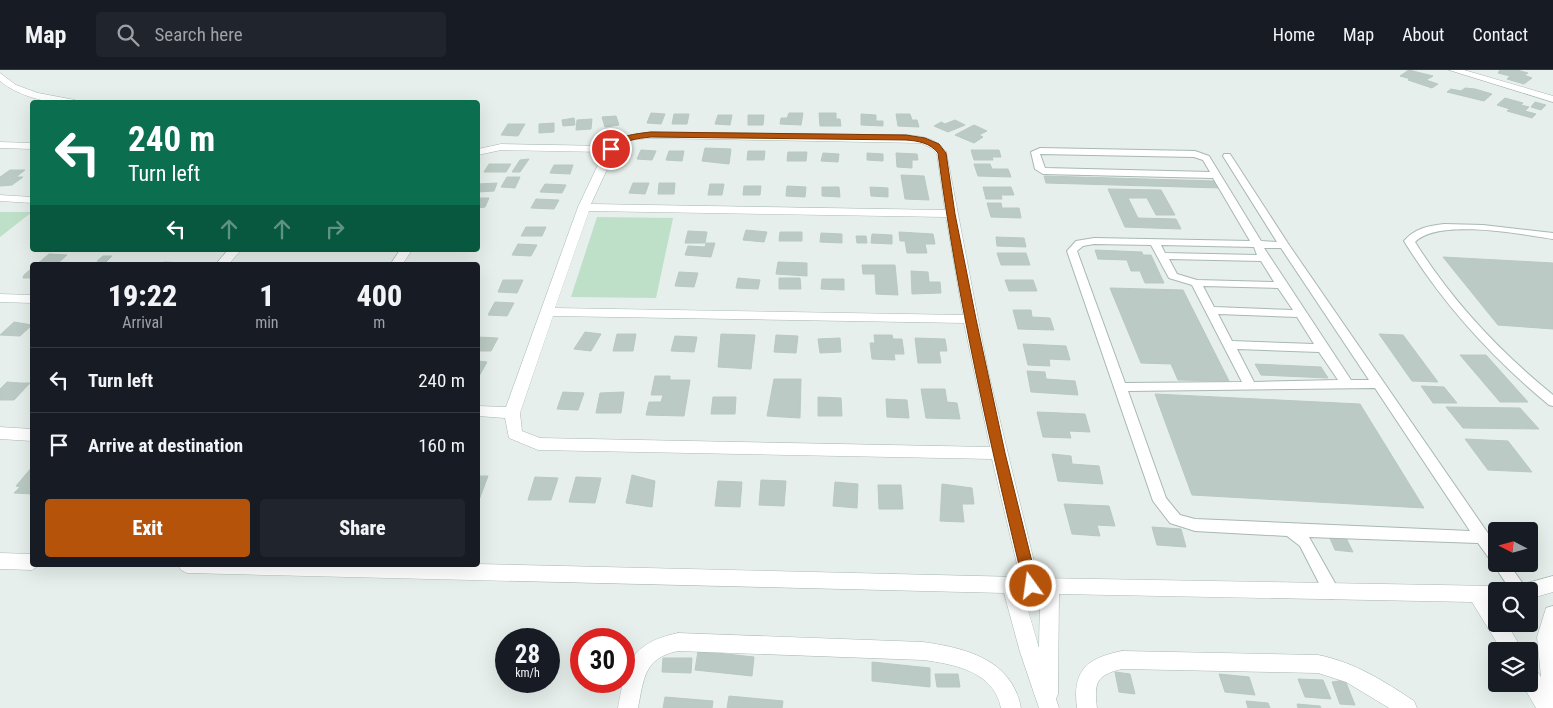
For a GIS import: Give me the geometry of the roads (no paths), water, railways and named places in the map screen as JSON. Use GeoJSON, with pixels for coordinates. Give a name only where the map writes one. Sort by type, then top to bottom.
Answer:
{"type":"FeatureCollection","features":[{"type":"Feature","properties":{"kind":"street"},"geometry":{"type":"LineString","coordinates":[[1454,70],[1553,99]]}},
{"type":"Feature","properties":{"kind":"street"},"geometry":{"type":"LineString","coordinates":[[0,76],[13,87],[36,95],[62,100]]}},
{"type":"Feature","properties":{"kind":"street"},"geometry":{"type":"LineString","coordinates":[[998,453],[538,444],[515,434],[512,413],[546,312],[584,207],[611,149],[618,142],[632,137],[651,135],[906,138],[922,140],[936,145],[942,153],[950,214],[998,453],[1031,586],[1048,706]]}},
{"type":"Feature","properties":{"kind":"street"},"geometry":{"type":"LineString","coordinates":[[0,145],[30,146]]}},
{"type":"Feature","properties":{"kind":"street"},"geometry":{"type":"LineString","coordinates":[[480,152],[501,148],[611,149]]}},
{"type":"Feature","properties":{"kind":"street"},"geometry":{"type":"LineString","coordinates":[[0,198],[30,200]]}},
{"type":"Feature","properties":{"kind":"street"},"geometry":{"type":"LineString","coordinates":[[584,207],[950,214]]}},
{"type":"Feature","properties":{"kind":"street"},"geometry":{"type":"LineString","coordinates":[[224,262],[233,252]]}},
{"type":"Feature","properties":{"kind":"street"},"geometry":{"type":"LineString","coordinates":[[0,298],[30,299]]}},
{"type":"Feature","properties":{"kind":"street"},"geometry":{"type":"LineString","coordinates":[[546,312],[970,319]]}},
{"type":"Feature","properties":{"kind":"street"},"geometry":{"type":"LineString","coordinates":[[480,411],[512,413]]}},
{"type":"Feature","properties":{"kind":"street"},"geometry":{"type":"LineString","coordinates":[[0,434],[30,435]]}},
{"type":"Feature","properties":{"kind":"street"},"geometry":{"type":"LineString","coordinates":[[0,561],[30,562]]}},
{"type":"Feature","properties":{"kind":"street"},"geometry":{"type":"LineString","coordinates":[[277,567],[1031,586],[1487,595],[1509,642]]}},
{"type":"Feature","properties":{"kind":"street"},"geometry":{"type":"LineString","coordinates":[[1538,588],[1553,584]]}},
{"type":"Feature","properties":{"kind":"street"},"geometry":{"type":"LineString","coordinates":[[1031,586],[1030,652],[1048,706]]}},
{"type":"Feature","properties":{"kind":"street"},"geometry":{"type":"LineString","coordinates":[[1553,614],[1547,637],[1553,702]]}},
{"type":"Feature","properties":{"kind":"street"},"geometry":{"type":"LineString","coordinates":[[628,708],[640,662],[648,652],[664,644],[678,642],[923,651],[961,657],[981,664],[998,680],[1010,700],[1011,708]]}},
{"type":"Feature","properties":{"kind":"street"},"geometry":{"type":"LineString","coordinates":[[1088,708],[1085,682],[1092,671],[1105,663],[1122,660],[1318,664],[1332,666],[1354,675],[1407,708]]}},
{"type":"Feature","properties":{"kind":"street"},"geometry":{"type":"LineString","coordinates":[[1538,692],[1548,708]]}},
{"type":"Feature","properties":{"kind":"lane"},"geometry":{"type":"LineString","coordinates":[[1216,175],[1043,171],[1040,169],[1035,152],[1195,154],[1206,158],[1257,244],[1264,258],[1346,383]]}},
{"type":"Feature","properties":{"kind":"lane"},"geometry":{"type":"LineString","coordinates":[[1226,156],[1284,245],[1488,546]]}},
{"type":"Feature","properties":{"kind":"lane"},"geometry":{"type":"LineString","coordinates":[[1553,236],[1497,228],[1448,227],[1419,232],[1409,241],[1420,260],[1458,312],[1521,376],[1553,402]]}},
{"type":"Feature","properties":{"kind":"lane"},"geometry":{"type":"LineString","coordinates":[[1284,245],[1094,241],[1080,243],[1072,251],[1160,501],[1176,519],[1195,524],[1290,530],[1482,537]]}},
{"type":"Feature","properties":{"kind":"lane"},"geometry":{"type":"LineString","coordinates":[[1154,242],[1173,276],[1196,283],[1282,286]]}},
{"type":"Feature","properties":{"kind":"lane"},"geometry":{"type":"LineString","coordinates":[[1162,256],[1264,258]]}},
{"type":"Feature","properties":{"kind":"lane"},"geometry":{"type":"LineString","coordinates":[[1196,283],[1250,386]]}},
{"type":"Feature","properties":{"kind":"lane"},"geometry":{"type":"LineString","coordinates":[[1209,310],[1300,314]]}},
{"type":"Feature","properties":{"kind":"lane"},"geometry":{"type":"LineString","coordinates":[[1228,346],[1323,348]]}},
{"type":"Feature","properties":{"kind":"lane"},"geometry":{"type":"LineString","coordinates":[[1120,387],[1379,384]]}},
{"type":"Feature","properties":{"kind":"lane"},"geometry":{"type":"LineString","coordinates":[[1290,530],[1305,542],[1332,592]]}}]}
